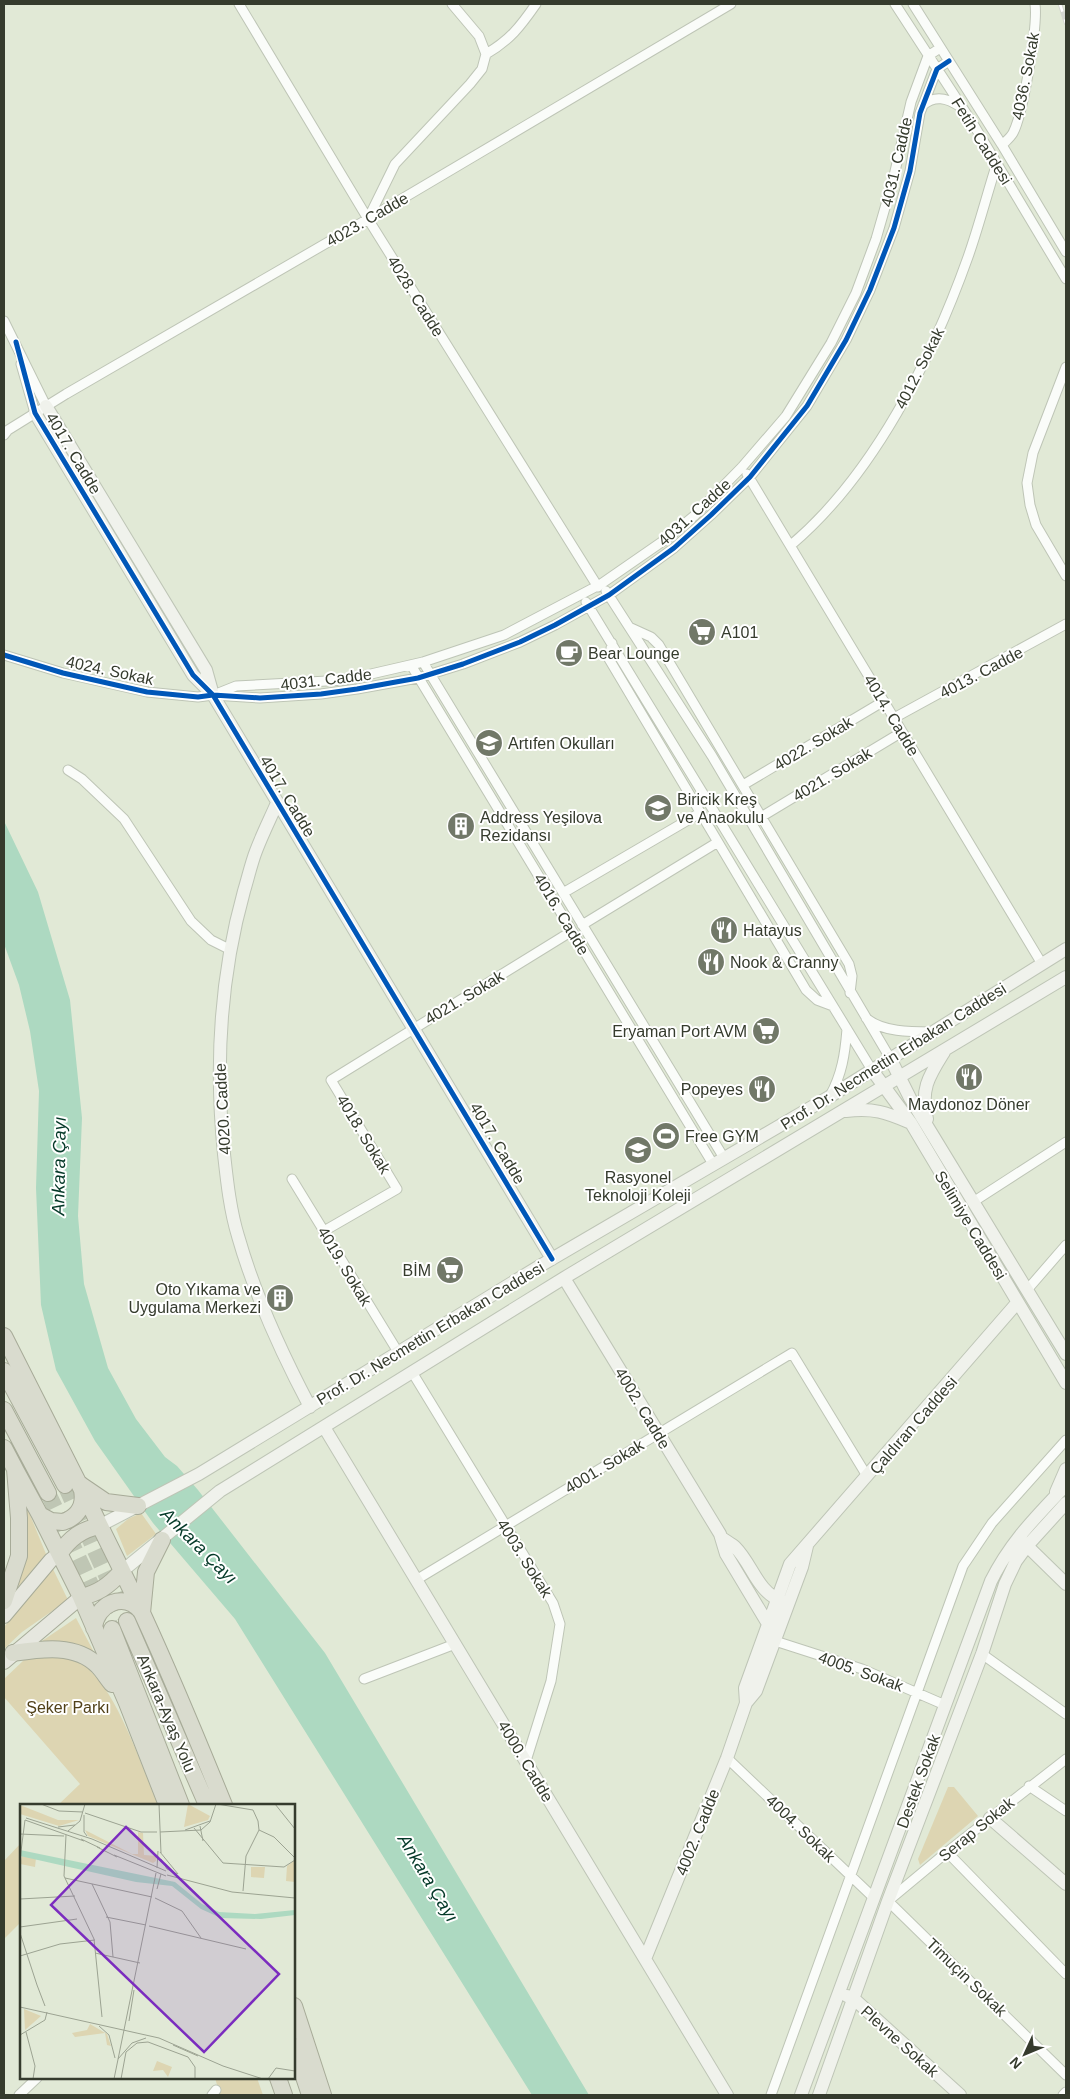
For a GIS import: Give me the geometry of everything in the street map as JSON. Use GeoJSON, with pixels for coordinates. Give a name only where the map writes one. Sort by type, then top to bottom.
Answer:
{"type":"FeatureCollection","features":[{"type":"Feature","properties":{"kind":"highway"},"geometry":{"type":"LineString","coordinates":[[4,1336],[72,1484],[84,1496],[83,1502],[74,1517],[63,1522],[57,1522],[40,1515]]}},
{"type":"Feature","properties":{"kind":"highway"},"geometry":{"type":"LineString","coordinates":[[4,1371],[99,1526],[142,1613],[183,1705],[224,1804]]}},
{"type":"Feature","properties":{"kind":"highway"},"geometry":{"type":"LineString","coordinates":[[4,1410],[48,1493]]}},
{"type":"Feature","properties":{"kind":"highway"},"geometry":{"type":"LineString","coordinates":[[4,1448],[60,1553],[81,1597],[127,1703],[167,1804]]}},
{"type":"Feature","properties":{"kind":"highway"},"geometry":{"type":"LineString","coordinates":[[4,1601],[19,1556],[19,1518],[15,1469]]}},
{"type":"Feature","properties":{"kind":"highway"},"geometry":{"type":"LineString","coordinates":[[72,1484],[106,1502],[138,1506]]}},
{"type":"Feature","properties":{"kind":"highway"},"geometry":{"type":"LineString","coordinates":[[60,1553],[76,1535],[99,1526]]}},
{"type":"Feature","properties":{"kind":"highway"},"geometry":{"type":"LineString","coordinates":[[142,1613],[146,1572],[162,1540]]}},
{"type":"Feature","properties":{"kind":"highway"},"geometry":{"type":"LineString","coordinates":[[81,1597],[98,1592],[110,1584],[121,1572]]}},
{"type":"Feature","properties":{"kind":"highway"},"geometry":{"type":"LineString","coordinates":[[94,1628],[99,1612],[112,1602],[129,1602],[142,1613]]}},
{"type":"Feature","properties":{"kind":"highway","name":"Ankara-Ayaş Yolu"},"geometry":{"type":"LineString","coordinates":[[127,1621],[207,1804]]}},
{"type":"Feature","properties":{"kind":"highway","name":"Ankara-Ayaş Yolu"},"geometry":{"type":"LineString","coordinates":[[112,1629],[181,1804]]}},
{"type":"Feature","properties":{"kind":"highway"},"geometry":{"type":"LineString","coordinates":[[8,1657],[47,1648],[74,1652],[97,1664],[127,1703]]}},
{"type":"Feature","properties":{"kind":"highway"},"geometry":{"type":"LineString","coordinates":[[295,2009],[323,2095]]}},
{"type":"Feature","properties":{"kind":"highway"},"geometry":{"type":"LineString","coordinates":[[295,2041],[300,2064]]}},
{"type":"Feature","properties":{"kind":"highway"},"geometry":{"type":"LineString","coordinates":[[295,2050],[310,2095]]}},
{"type":"Feature","properties":{"kind":"main road"},"geometry":{"type":"LineString","coordinates":[[4,1616],[51,1560],[60,1553]]}},
{"type":"Feature","properties":{"kind":"main road"},"geometry":{"type":"LineString","coordinates":[[8,1657],[81,1597]]}},
{"type":"Feature","properties":{"kind":"street","name":"4028. Cadde"},"geometry":{"type":"LineString","coordinates":[[239,4],[368,219],[600,586],[609,595],[712,756],[850,994],[890,1058]]}},
{"type":"Feature","properties":{"kind":"street"},"geometry":{"type":"LineString","coordinates":[[368,219],[394,164],[470,84],[482,68],[486,54],[478,36],[452,4]]}},
{"type":"Feature","properties":{"kind":"street"},"geometry":{"type":"LineString","coordinates":[[486,54],[504,44],[516,32],[536,4]]}},
{"type":"Feature","properties":{"kind":"street","name":"4023. Cadde"},"geometry":{"type":"LineString","coordinates":[[4,435],[40,410],[731,4]]}},
{"type":"Feature","properties":{"kind":"street","name":"Fetih Caddesi"},"geometry":{"type":"LineString","coordinates":[[895,4],[996,163],[1066,279]]}},
{"type":"Feature","properties":{"kind":"street","name":"Fetih Caddesi"},"geometry":{"type":"LineString","coordinates":[[913,4],[1002,145],[1066,252]]}},
{"type":"Feature","properties":{"kind":"street","name":"4036. Sokak"},"geometry":{"type":"LineString","coordinates":[[1002,145],[1013,133],[1020,108],[1035,25],[1035,4]]}},
{"type":"Feature","properties":{"kind":"street"},"geometry":{"type":"LineString","coordinates":[[928,56],[940,48]]}},
{"type":"Feature","properties":{"kind":"street","name":"4031. Cadde"},"geometry":{"type":"LineString","coordinates":[[213,695],[236,686],[346,680],[423,662],[504,635],[600,586],[694,516],[742,467],[786,416],[831,343],[856,293],[886,208],[908,111],[928,56]]}},
{"type":"Feature","properties":{"kind":"street"},"geometry":{"type":"LineString","coordinates":[[937,69],[949,61]]}},
{"type":"Feature","properties":{"kind":"street","name":"4031. Cadde"},"geometry":{"type":"LineString","coordinates":[[213,695],[260,698],[286,697],[357,689],[431,674],[520,642],[609,595],[674,548],[750,477],[806,406],[828,373],[859,315],[894,228],[910,171],[920,113],[937,69]]}},
{"type":"Feature","properties":{"kind":"street","name":"4031. Cadde"},"geometry":{"type":"LineString","coordinates":[[923,105],[929,100],[944,99],[961,108]]}},
{"type":"Feature","properties":{"kind":"street","name":"4012. Sokak"},"geometry":{"type":"LineString","coordinates":[[790,545],[817,521],[849,482],[891,422],[917,376],[941,324],[968,257],[996,163]]}},
{"type":"Feature","properties":{"kind":"street","name":"4017. Cadde"},"geometry":{"type":"LineString","coordinates":[[4,321],[16,342],[40,410],[206,670],[213,695],[552,1259]]}},
{"type":"Feature","properties":{"kind":"street","name":"4017. Cadde"},"geometry":{"type":"LineString","coordinates":[[16,342],[40,410]]}},
{"type":"Feature","properties":{"kind":"street"},"geometry":{"type":"LineString","coordinates":[[1066,368],[1033,453],[1027,483],[1030,505],[1036,525],[1066,576]]}},
{"type":"Feature","properties":{"kind":"street","name":"4014. Cadde"},"geometry":{"type":"LineString","coordinates":[[742,467],[750,477],[1042,964]]}},
{"type":"Feature","properties":{"kind":"street"},"geometry":{"type":"LineString","coordinates":[[582,596],[872,1070]]}},
{"type":"Feature","properties":{"kind":"street","name":"4013. Cadde"},"geometry":{"type":"LineString","coordinates":[[894,718],[1066,624]]}},
{"type":"Feature","properties":{"kind":"street"},"geometry":{"type":"LineString","coordinates":[[629,627],[651,636],[659,645],[849,964],[852,976],[850,994]]}},
{"type":"Feature","properties":{"kind":"street"},"geometry":{"type":"LineString","coordinates":[[612,643],[609,659],[806,990],[817,1000],[833,1006]]}},
{"type":"Feature","properties":{"kind":"street","name":"4024. Sokak"},"geometry":{"type":"LineString","coordinates":[[4,655],[110,685],[147,692],[198,697],[213,695]]}},
{"type":"Feature","properties":{"kind":"street","name":"4016. Cadde"},"geometry":{"type":"LineString","coordinates":[[423,662],[582,925],[718,1161]]}},
{"type":"Feature","properties":{"kind":"street","name":"4016. Cadde"},"geometry":{"type":"LineString","coordinates":[[411,665],[572,931],[718,1161]]}},
{"type":"Feature","properties":{"kind":"street","name":"4022. Sokak"},"geometry":{"type":"LineString","coordinates":[[743,786],[884,701]]}},
{"type":"Feature","properties":{"kind":"street","name":"4021. Sokak"},"geometry":{"type":"LineString","coordinates":[[761,817],[902,732]]}},
{"type":"Feature","properties":{"kind":"street"},"geometry":{"type":"LineString","coordinates":[[68,770],[82,778],[124,819],[191,921],[211,940],[231,950]]}},
{"type":"Feature","properties":{"kind":"street","name":"4020. Cadde"},"geometry":{"type":"LineString","coordinates":[[277,803],[255,852],[238,915],[231,950],[220,1031],[218,1074],[227,1182],[237,1234],[250,1276],[286,1363],[310,1407]]}},
{"type":"Feature","properties":{"kind":"street"},"geometry":{"type":"LineString","coordinates":[[563,893],[700,813]]}},
{"type":"Feature","properties":{"kind":"street"},"geometry":{"type":"LineString","coordinates":[[582,925],[718,842]]}},
{"type":"Feature","properties":{"kind":"street","name":"4021. Sokak"},"geometry":{"type":"LineString","coordinates":[[330,1080],[572,931]]}},
{"type":"Feature","properties":{"kind":"street","name":"Prof. Dr. Necmettin Erbakan Caddesi"},"geometry":{"type":"LineString","coordinates":[[99,1526],[198,1474],[552,1259],[829,1097],[1066,949]]}},
{"type":"Feature","properties":{"kind":"street","name":"Prof. Dr. Necmettin Erbakan Caddesi"},"geometry":{"type":"LineString","coordinates":[[121,1572],[220,1491],[564,1278],[899,1076],[945,1051],[1066,978]]}},
{"type":"Feature","properties":{"kind":"street"},"geometry":{"type":"LineString","coordinates":[[862,1013],[870,1021],[881,1026],[912,1032],[931,1032]]}},
{"type":"Feature","properties":{"kind":"street"},"geometry":{"type":"LineString","coordinates":[[829,1097],[841,1070],[845,1054],[847,1029]]}},
{"type":"Feature","properties":{"kind":"street"},"geometry":{"type":"LineString","coordinates":[[929,1129],[924,1106],[924,1092],[929,1077],[945,1051]]}},
{"type":"Feature","properties":{"kind":"street","name":"Selimiye Caddesi"},"geometry":{"type":"LineString","coordinates":[[890,1058],[910,1098],[1066,1354]]}},
{"type":"Feature","properties":{"kind":"street","name":"Selimiye Caddesi"},"geometry":{"type":"LineString","coordinates":[[872,1070],[911,1123],[1066,1383]]}},
{"type":"Feature","properties":{"kind":"street","name":"4018. Sokak"},"geometry":{"type":"LineString","coordinates":[[324,1232],[396,1189],[330,1080]]}},
{"type":"Feature","properties":{"kind":"street"},"geometry":{"type":"LineString","coordinates":[[843,1111],[867,1109],[888,1113],[911,1123]]}},
{"type":"Feature","properties":{"kind":"street"},"geometry":{"type":"LineString","coordinates":[[974,1202],[1066,1142]]}},
{"type":"Feature","properties":{"kind":"street","name":"4019. Sokak"},"geometry":{"type":"LineString","coordinates":[[292,1179],[398,1352]]}},
{"type":"Feature","properties":{"kind":"street"},"geometry":{"type":"LineString","coordinates":[[1027,1290],[1066,1245]]}},
{"type":"Feature","properties":{"kind":"street","name":"4002. Cadde"},"geometry":{"type":"LineString","coordinates":[[564,1278],[722,1538],[726,1554],[774,1626],[775,1641],[756,1691],[746,1703],[727,1758],[645,1959]]}},
{"type":"Feature","properties":{"kind":"street","name":"Çaldıran Caddesi"},"geometry":{"type":"LineString","coordinates":[[783,1601],[790,1564],[1018,1303]]}},
{"type":"Feature","properties":{"kind":"street","name":"4001. Sokak"},"geometry":{"type":"LineString","coordinates":[[416,1580],[658,1432],[792,1353],[868,1476]]}},
{"type":"Feature","properties":{"kind":"street","name":"4003. Sokak"},"geometry":{"type":"LineString","coordinates":[[412,1372],[553,1602],[560,1624],[551,1681],[526,1761]]}},
{"type":"Feature","properties":{"kind":"street","name":"4000. Cadde"},"geometry":{"type":"LineString","coordinates":[[324,1427],[727,2095]]}},
{"type":"Feature","properties":{"kind":"street"},"geometry":{"type":"LineString","coordinates":[[771,2095],[960,1575],[971,1553],[992,1523],[1066,1440]]}},
{"type":"Feature","properties":{"kind":"street"},"geometry":{"type":"LineString","coordinates":[[1054,1499],[1066,1469]]}},
{"type":"Feature","properties":{"kind":"street","name":"Destek Sokak"},"geometry":{"type":"LineString","coordinates":[[819,2095],[888,1901],[982,1654],[1005,1584],[1016,1561],[1022,1541],[1066,1485]]}},
{"type":"Feature","properties":{"kind":"street","name":"Destek Sokak"},"geometry":{"type":"LineString","coordinates":[[801,2095],[837,1992],[874,1898],[991,1581],[1002,1560],[1066,1503]]}},
{"type":"Feature","properties":{"kind":"street","name":"4002. Cadde"},"geometry":{"type":"LineString","coordinates":[[722,1538],[736,1548],[756,1580],[783,1601],[774,1626],[745,1688],[746,1703]]}},
{"type":"Feature","properties":{"kind":"street"},"geometry":{"type":"LineString","coordinates":[[1022,1541],[1066,1584]]}},
{"type":"Feature","properties":{"kind":"street","name":"4005. Sokak"},"geometry":{"type":"LineString","coordinates":[[775,1641],[862,1669],[946,1705]]}},
{"type":"Feature","properties":{"kind":"street"},"geometry":{"type":"LineString","coordinates":[[364,1679],[455,1644]]}},
{"type":"Feature","properties":{"kind":"street"},"geometry":{"type":"LineString","coordinates":[[982,1654],[1066,1714]]}},
{"type":"Feature","properties":{"kind":"street","name":"4004. Sokak"},"geometry":{"type":"LineString","coordinates":[[727,1758],[874,1898]]}},
{"type":"Feature","properties":{"kind":"street","name":"Serap Sokak"},"geometry":{"type":"LineString","coordinates":[[888,1901],[947,1852],[1066,1759]]}},
{"type":"Feature","properties":{"kind":"street"},"geometry":{"type":"LineString","coordinates":[[1030,1786],[1066,1811]]}},
{"type":"Feature","properties":{"kind":"street"},"geometry":{"type":"LineString","coordinates":[[990,1818],[1066,1884]]}},
{"type":"Feature","properties":{"kind":"street"},"geometry":{"type":"LineString","coordinates":[[947,1852],[1066,1974]]}},
{"type":"Feature","properties":{"kind":"street","name":"Timuçin Sokak"},"geometry":{"type":"LineString","coordinates":[[888,1901],[1066,2075]]}},
{"type":"Feature","properties":{"kind":"street","name":"Plevne Sokak"},"geometry":{"type":"LineString","coordinates":[[837,1992],[853,1998],[960,2095]]}},
{"type":"Feature","properties":{"kind":"street"},"geometry":{"type":"LineString","coordinates":[[19,2095],[36,2079]]}},
{"type":"Feature","properties":{"kind":"street"},"geometry":{"type":"LineString","coordinates":[[1063,2095],[1066,2092]]}},
{"type":"Feature","properties":{"kind":"green space"},"geometry":{"type":"Polygon","coordinates":[[[26,1505],[46,1554],[18,1587],[26,1548],[26,1505]]]}},
{"type":"Feature","properties":{"kind":"green space"},"geometry":{"type":"Polygon","coordinates":[[[141,1513],[156,1534],[127,1556],[116,1529],[128,1519],[141,1513]]]}},
{"type":"Feature","properties":{"kind":"green space"},"geometry":{"type":"Polygon","coordinates":[[[53,1569],[68,1600],[22,1632],[4,1649],[4,1627],[53,1569]]]}},
{"type":"Feature","properties":{"kind":"green space"},"geometry":{"type":"Polygon","coordinates":[[[76,1618],[96,1656],[39,1643],[76,1618]]]}},
{"type":"Feature","properties":{"kind":"green space","name":"Şeker Parkı"},"geometry":{"type":"Polygon","coordinates":[[[44,1654],[78,1662],[91,1672],[115,1705],[158,1804],[59,1804],[80,1784],[4,1697],[4,1679],[24,1660],[44,1654]]]}},
{"type":"Feature","properties":{"kind":"green space"},"geometry":{"type":"Polygon","coordinates":[[[948,1787],[954,1787],[978,1816],[920,1865],[918,1859],[948,1787]]]}},
{"type":"Feature","properties":{"kind":"green space"},"geometry":{"type":"Polygon","coordinates":[[[20,1844],[20,1923],[4,1939],[4,1861],[20,1844]]]}},
{"type":"Feature","properties":{"kind":"green space"},"geometry":{"type":"Polygon","coordinates":[[[215,2079],[257,2079],[263,2095],[220,2095],[215,2079]]]}},
{"type":"Feature","properties":{"kind":"water","name":"Ankara Çayı"},"geometry":{"type":"Polygon","coordinates":[[[4,821],[38,892],[70,1000],[82,1118],[78,1216],[84,1284],[108,1368],[136,1419],[165,1457],[177,1466],[198,1490],[325,1653],[589,2095],[532,2095],[235,1619],[153,1523],[95,1441],[56,1370],[41,1305],[36,1188],[39,1091],[30,1031],[19,985],[4,944],[4,821]]]}},
{"type":"Feature","properties":{"kind":"tunnel"},"geometry":{"type":"LineString","coordinates":[[65,1485],[127,1621]]}},
{"type":"Feature","properties":{"kind":"tunnel"},"geometry":{"type":"LineString","coordinates":[[48,1493],[112,1629]]}},
{"type":"Feature","properties":{"kind":"railway"},"geometry":{"type":"LineString","coordinates":[[1060,4],[1066,23]]}},
{"type":"Feature","properties":{"kind":"cycle path"},"geometry":{"type":"LineString","coordinates":[[4,655],[63,673],[147,692],[198,697],[213,695],[260,698],[321,694],[418,678],[463,664],[520,642],[609,595],[674,548],[711,515],[750,477],[807,406],[846,340],[870,290],[894,228],[910,171],[920,113],[937,69],[949,61]]}},
{"type":"Feature","properties":{"kind":"cycle path"},"geometry":{"type":"LineString","coordinates":[[16,342],[35,413],[193,675],[213,695],[552,1259]]}},
{"type":"Feature","properties":{"kind":"place","name":"A101"},"geometry":{"type":"Point","coordinates":[702,632]}},
{"type":"Feature","properties":{"kind":"place","name":"Bear Lounge"},"geometry":{"type":"Point","coordinates":[569,653]}},
{"type":"Feature","properties":{"kind":"place","name":"Artıfen Okulları"},"geometry":{"type":"Point","coordinates":[489,743]}},
{"type":"Feature","properties":{"kind":"place","name":"Biricik Kreş ve Anaokulu"},"geometry":{"type":"Point","coordinates":[658,808]}},
{"type":"Feature","properties":{"kind":"place","name":"Address Yeşilova Rezidansı"},"geometry":{"type":"Point","coordinates":[461,826]}},
{"type":"Feature","properties":{"kind":"place","name":"Hatayus"},"geometry":{"type":"Point","coordinates":[724,930]}},
{"type":"Feature","properties":{"kind":"place","name":"Nook & Cranny"},"geometry":{"type":"Point","coordinates":[711,962]}},
{"type":"Feature","properties":{"kind":"place","name":"Eryaman Port AVM"},"geometry":{"type":"Point","coordinates":[766,1031]}},
{"type":"Feature","properties":{"kind":"place","name":"Maydonoz Döner"},"geometry":{"type":"Point","coordinates":[969,1077]}},
{"type":"Feature","properties":{"kind":"place","name":"Popeyes"},"geometry":{"type":"Point","coordinates":[762,1089]}},
{"type":"Feature","properties":{"kind":"place","name":"Free GYM"},"geometry":{"type":"Point","coordinates":[666,1136]}},
{"type":"Feature","properties":{"kind":"place","name":"Rasyonel Teknoloji Koleji"},"geometry":{"type":"Point","coordinates":[638,1150]}},
{"type":"Feature","properties":{"kind":"place","name":"BİM"},"geometry":{"type":"Point","coordinates":[450,1270]}},
{"type":"Feature","properties":{"kind":"place","name":"Oto Yıkama ve Uygulama Merkezi"},"geometry":{"type":"Point","coordinates":[280,1298]}}]}
